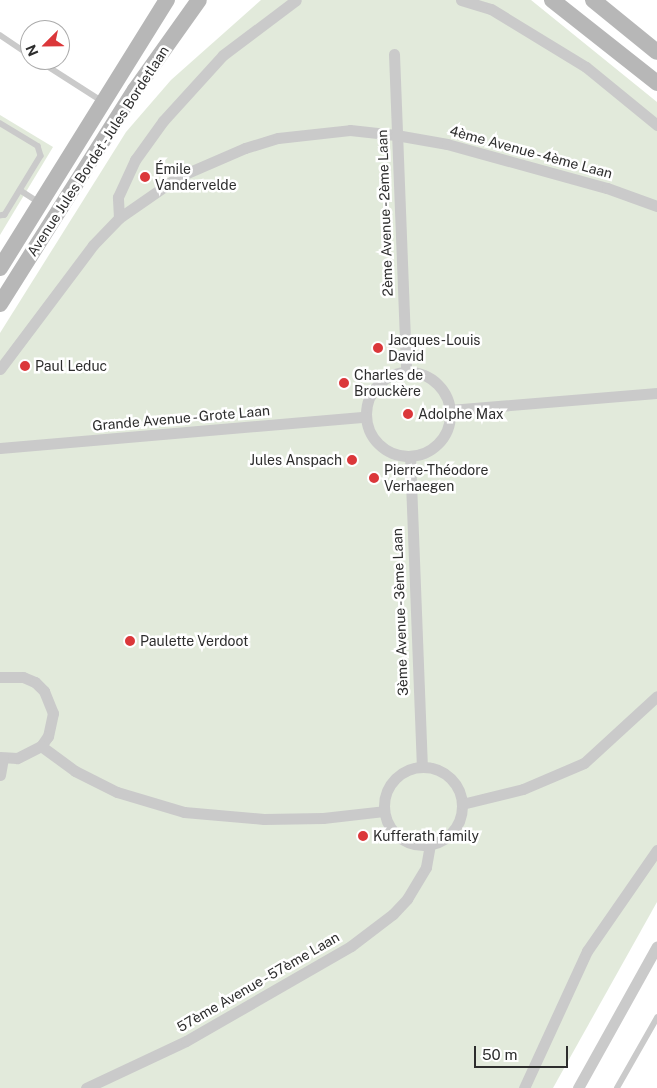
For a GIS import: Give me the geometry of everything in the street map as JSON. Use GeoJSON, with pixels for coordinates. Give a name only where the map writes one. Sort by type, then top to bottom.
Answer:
{"type":"FeatureCollection","features":[{"type":"Feature","properties":{"kind":"main road","name":"Avenue Jules Bordet - Jules Bordetlaan"},"geometry":{"type":"LineString","coordinates":[[0,268],[167,0]]}},
{"type":"Feature","properties":{"kind":"main road","name":"Avenue Jules Bordet - Jules Bordetlaan"},"geometry":{"type":"LineString","coordinates":[[0,304],[135,90],[199,0]]}},
{"type":"Feature","properties":{"kind":"main road"},"geometry":{"type":"LineString","coordinates":[[552,0],[657,83]]}},
{"type":"Feature","properties":{"kind":"main road"},"geometry":{"type":"LineString","coordinates":[[593,0],[657,52]]}},
{"type":"Feature","properties":{"kind":"street"},"geometry":{"type":"LineString","coordinates":[[119,218],[118,197],[128,175],[163,121],[223,56],[296,0]]}},
{"type":"Feature","properties":{"kind":"street"},"geometry":{"type":"LineString","coordinates":[[461,0],[490,9],[586,67],[657,125]]}},
{"type":"Feature","properties":{"kind":"street","name":"2ème Avenue - 2ème Laan"},"geometry":{"type":"LineString","coordinates":[[394,54],[406,371]]}},
{"type":"Feature","properties":{"kind":"street","name":"4ème Avenue - 4ème Laan"},"geometry":{"type":"LineString","coordinates":[[0,369],[93,245],[119,218],[178,177],[244,148],[278,138],[350,130],[396,135],[447,144],[579,180],[657,206]]}},
{"type":"Feature","properties":{"kind":"street"},"geometry":{"type":"LineString","coordinates":[[406,371],[422,373],[435,381],[445,394],[450,410],[448,427],[440,441],[431,449],[410,456],[390,452],[381,446],[370,434],[365,417],[369,396],[375,386],[391,374],[406,371]]}},
{"type":"Feature","properties":{"kind":"street"},"geometry":{"type":"LineString","coordinates":[[450,410],[657,393]]}},
{"type":"Feature","properties":{"kind":"street","name":"Grande Avenue - Grote Laan"},"geometry":{"type":"LineString","coordinates":[[0,448],[365,417]]}},
{"type":"Feature","properties":{"kind":"street","name":"3ème Avenue - 3ème Laan"},"geometry":{"type":"LineString","coordinates":[[410,456],[422,767]]}},
{"type":"Feature","properties":{"kind":"street"},"geometry":{"type":"LineString","coordinates":[[0,677],[23,677],[44,691],[53,713],[50,731],[42,746],[24,756],[2,757],[0,775]]}},
{"type":"Feature","properties":{"kind":"street"},"geometry":{"type":"LineString","coordinates":[[462,804],[523,790],[584,763],[657,696]]}},
{"type":"Feature","properties":{"kind":"street"},"geometry":{"type":"LineString","coordinates":[[42,746],[75,771],[117,792],[184,812],[284,818],[323,818],[384,811]]}},
{"type":"Feature","properties":{"kind":"street"},"geometry":{"type":"LineString","coordinates":[[422,767],[445,774],[456,787],[462,804],[456,827],[448,836],[430,844],[414,845],[403,840],[394,832],[384,811],[390,786],[409,769],[422,767]]}},
{"type":"Feature","properties":{"kind":"street","name":"57ème Avenue - 57ème Laan"},"geometry":{"type":"LineString","coordinates":[[86,1088],[194,1036],[351,946],[393,914],[407,899],[426,867],[430,844]]}},
{"type":"Feature","properties":{"kind":"street"},"geometry":{"type":"LineString","coordinates":[[524,1088],[587,951],[657,850]]}},
{"type":"Feature","properties":{"kind":"street"},"geometry":{"type":"LineString","coordinates":[[578,1088],[657,946]]}},
{"type":"Feature","properties":{"kind":"lane"},"geometry":{"type":"LineString","coordinates":[[0,35],[20,48]]}},
{"type":"Feature","properties":{"kind":"lane"},"geometry":{"type":"LineString","coordinates":[[54,70],[104,102]]}},
{"type":"Feature","properties":{"kind":"lane"},"geometry":{"type":"LineString","coordinates":[[0,123],[38,146],[41,156],[5,215],[0,216]]}},
{"type":"Feature","properties":{"kind":"lane"},"geometry":{"type":"LineString","coordinates":[[20,190],[40,203]]}},
{"type":"Feature","properties":{"kind":"lane"},"geometry":{"type":"LineString","coordinates":[[616,1088],[657,1018]]}},
{"type":"Feature","properties":{"kind":"green space"},"geometry":{"type":"Polygon","coordinates":[[[261,0],[531,0],[657,102],[657,902],[553,1088],[0,1088],[0,333],[126,132],[171,80],[261,0]]]}},
{"type":"Feature","properties":{"kind":"green space"},"geometry":{"type":"Polygon","coordinates":[[[0,115],[53,147],[0,235],[0,115]]]}},
{"type":"Feature","properties":{"kind":"place","name":"Émile Vandervelde"},"geometry":{"type":"Point","coordinates":[145,177]}},
{"type":"Feature","properties":{"kind":"place","name":"Jacques-Louis David"},"geometry":{"type":"Point","coordinates":[378,348]}},
{"type":"Feature","properties":{"kind":"place","name":"Paul Leduc"},"geometry":{"type":"Point","coordinates":[25,366]}},
{"type":"Feature","properties":{"kind":"place","name":"Charles de Brouckère"},"geometry":{"type":"Point","coordinates":[344,383]}},
{"type":"Feature","properties":{"kind":"place","name":"Adolphe Max"},"geometry":{"type":"Point","coordinates":[408,414]}},
{"type":"Feature","properties":{"kind":"place","name":"Jules Anspach"},"geometry":{"type":"Point","coordinates":[352,460]}},
{"type":"Feature","properties":{"kind":"place","name":"Pierre-Théodore Verhaegen"},"geometry":{"type":"Point","coordinates":[374,478]}},
{"type":"Feature","properties":{"kind":"place","name":"Paulette Verdoot"},"geometry":{"type":"Point","coordinates":[130,641]}},
{"type":"Feature","properties":{"kind":"place","name":"Kufferath family"},"geometry":{"type":"Point","coordinates":[363,836]}}]}
